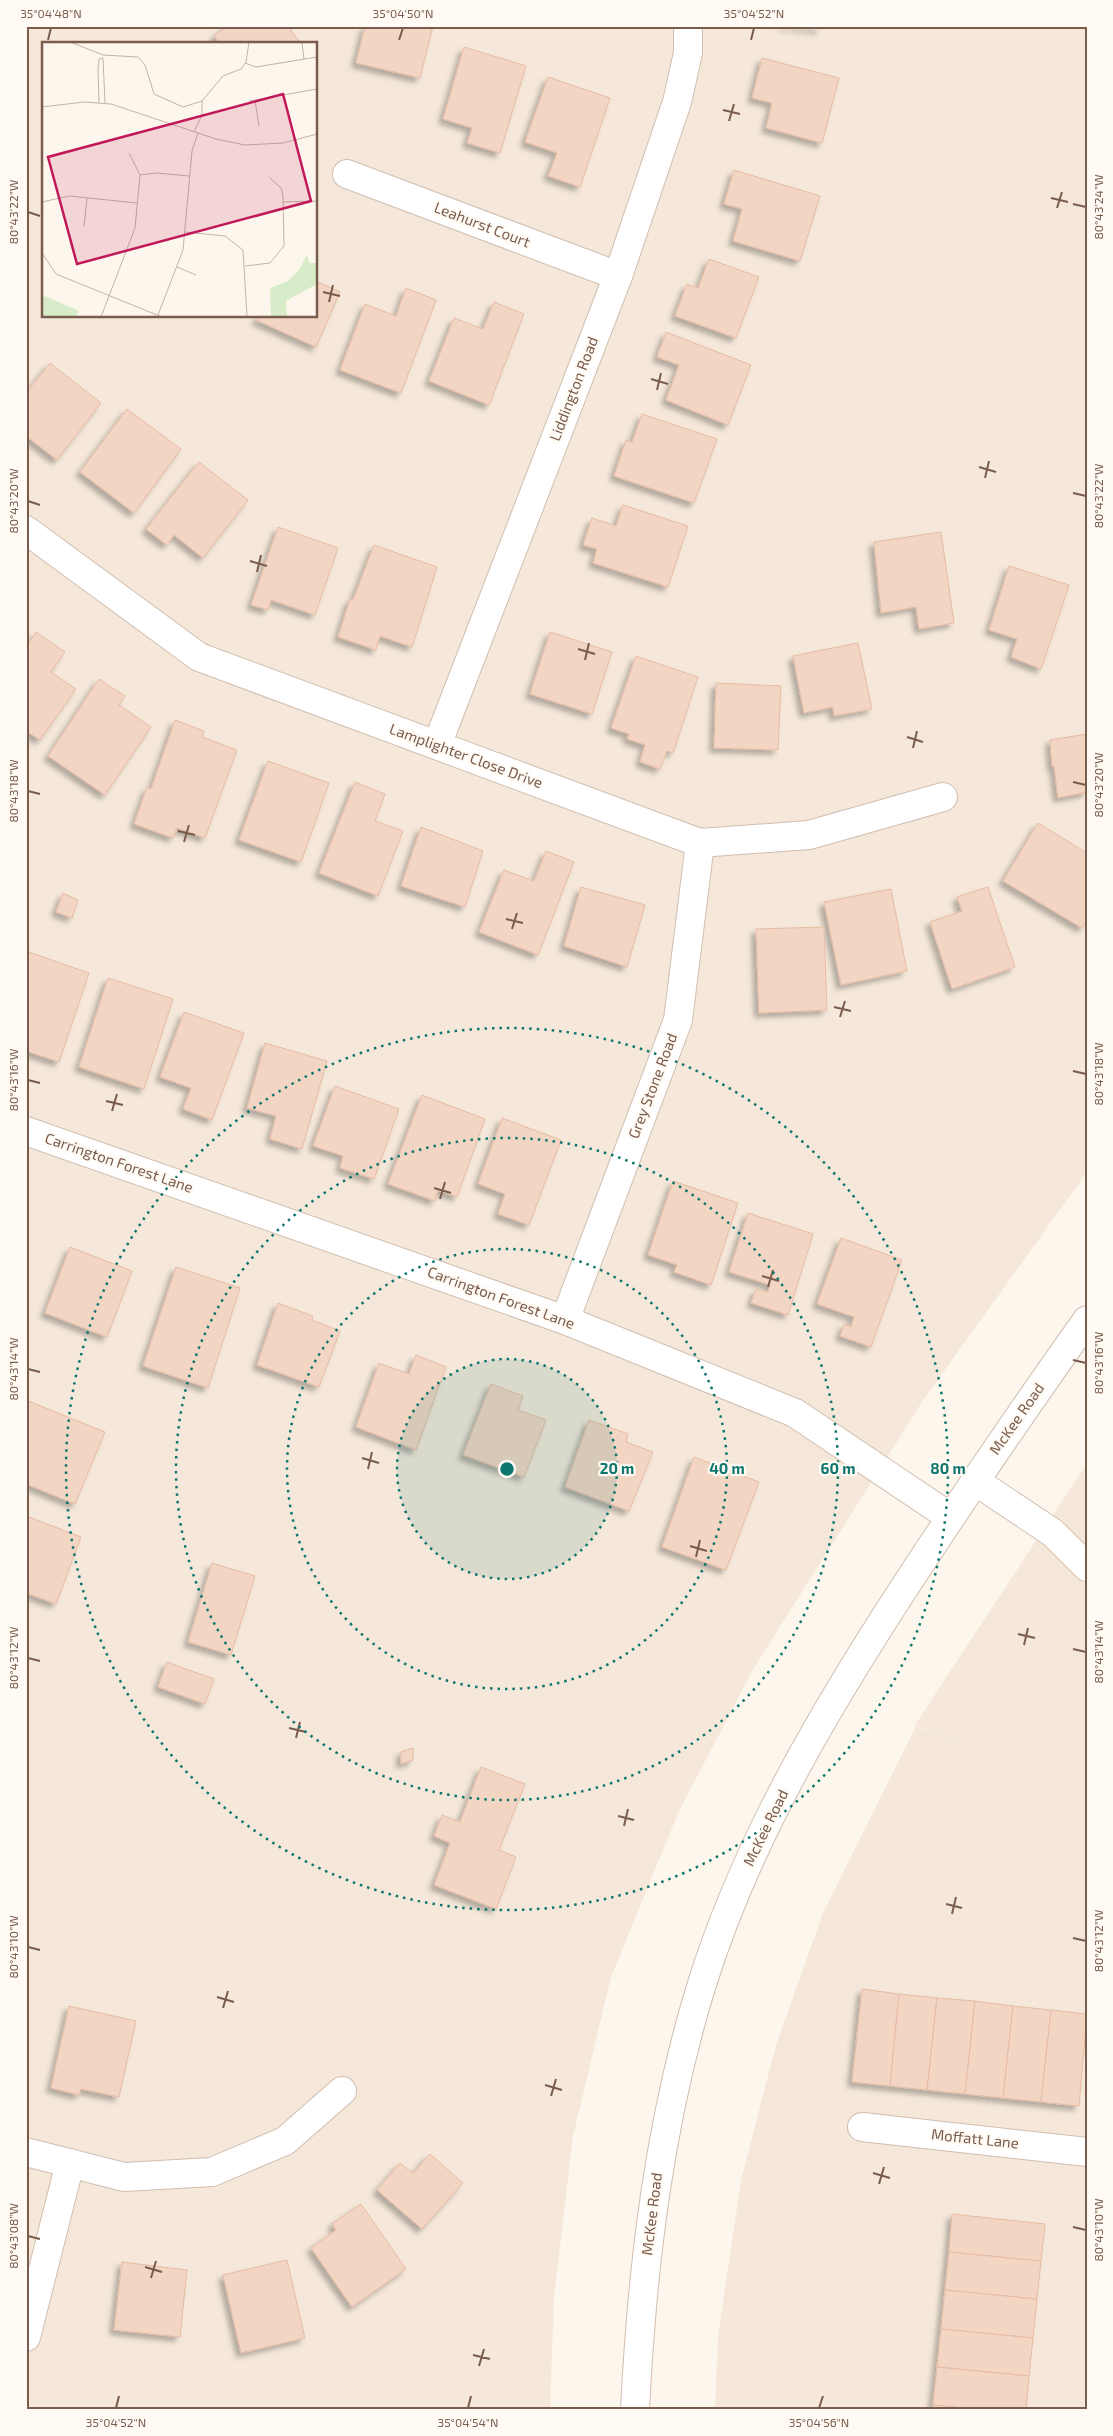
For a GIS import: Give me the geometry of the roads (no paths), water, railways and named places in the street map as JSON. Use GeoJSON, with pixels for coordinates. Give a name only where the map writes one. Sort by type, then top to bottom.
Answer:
{"type":"FeatureCollection","features":[{"type":"Feature","properties":{"kind":"street","name":"Liddington Road"},"geometry":{"type":"LineString","coordinates":[[437,745],[618,276],[677,102],[688,53],[688,26]]}},
{"type":"Feature","properties":{"kind":"street","name":"Leahurst Court"},"geometry":{"type":"LineString","coordinates":[[347,174],[618,276]]}},
{"type":"Feature","properties":{"kind":"street","name":"Lamplighter Close Drive"},"geometry":{"type":"LineString","coordinates":[[26,530],[199,657],[700,843],[809,835],[943,797]]}},
{"type":"Feature","properties":{"kind":"street","name":"Grey Stone Road"},"geometry":{"type":"LineString","coordinates":[[565,1320],[678,1020],[700,843]]}},
{"type":"Feature","properties":{"kind":"street","name":"Carrington Forest Lane"},"geometry":{"type":"LineString","coordinates":[[28,1138],[565,1320],[795,1413],[950,1517]]}},
{"type":"Feature","properties":{"kind":"street","name":"McKee Road"},"geometry":{"type":"LineString","coordinates":[[635,2410],[640,2312],[660,2155],[683,2051],[719,1935],[752,1855],[797,1765],[847,1675],[950,1517],[1087,1320]]}},
{"type":"Feature","properties":{"kind":"street"},"geometry":{"type":"LineString","coordinates":[[975,1481],[1052,1533],[1087,1567]]}},
{"type":"Feature","properties":{"kind":"street"},"geometry":{"type":"LineString","coordinates":[[26,2152],[124,2177],[212,2172],[285,2141],[342,2091]]}},
{"type":"Feature","properties":{"kind":"street","name":"Moffatt Lane"},"geometry":{"type":"LineString","coordinates":[[862,2127],[1087,2152]]}},
{"type":"Feature","properties":{"kind":"street"},"geometry":{"type":"LineString","coordinates":[[26,2337],[70,2163]]}}]}
